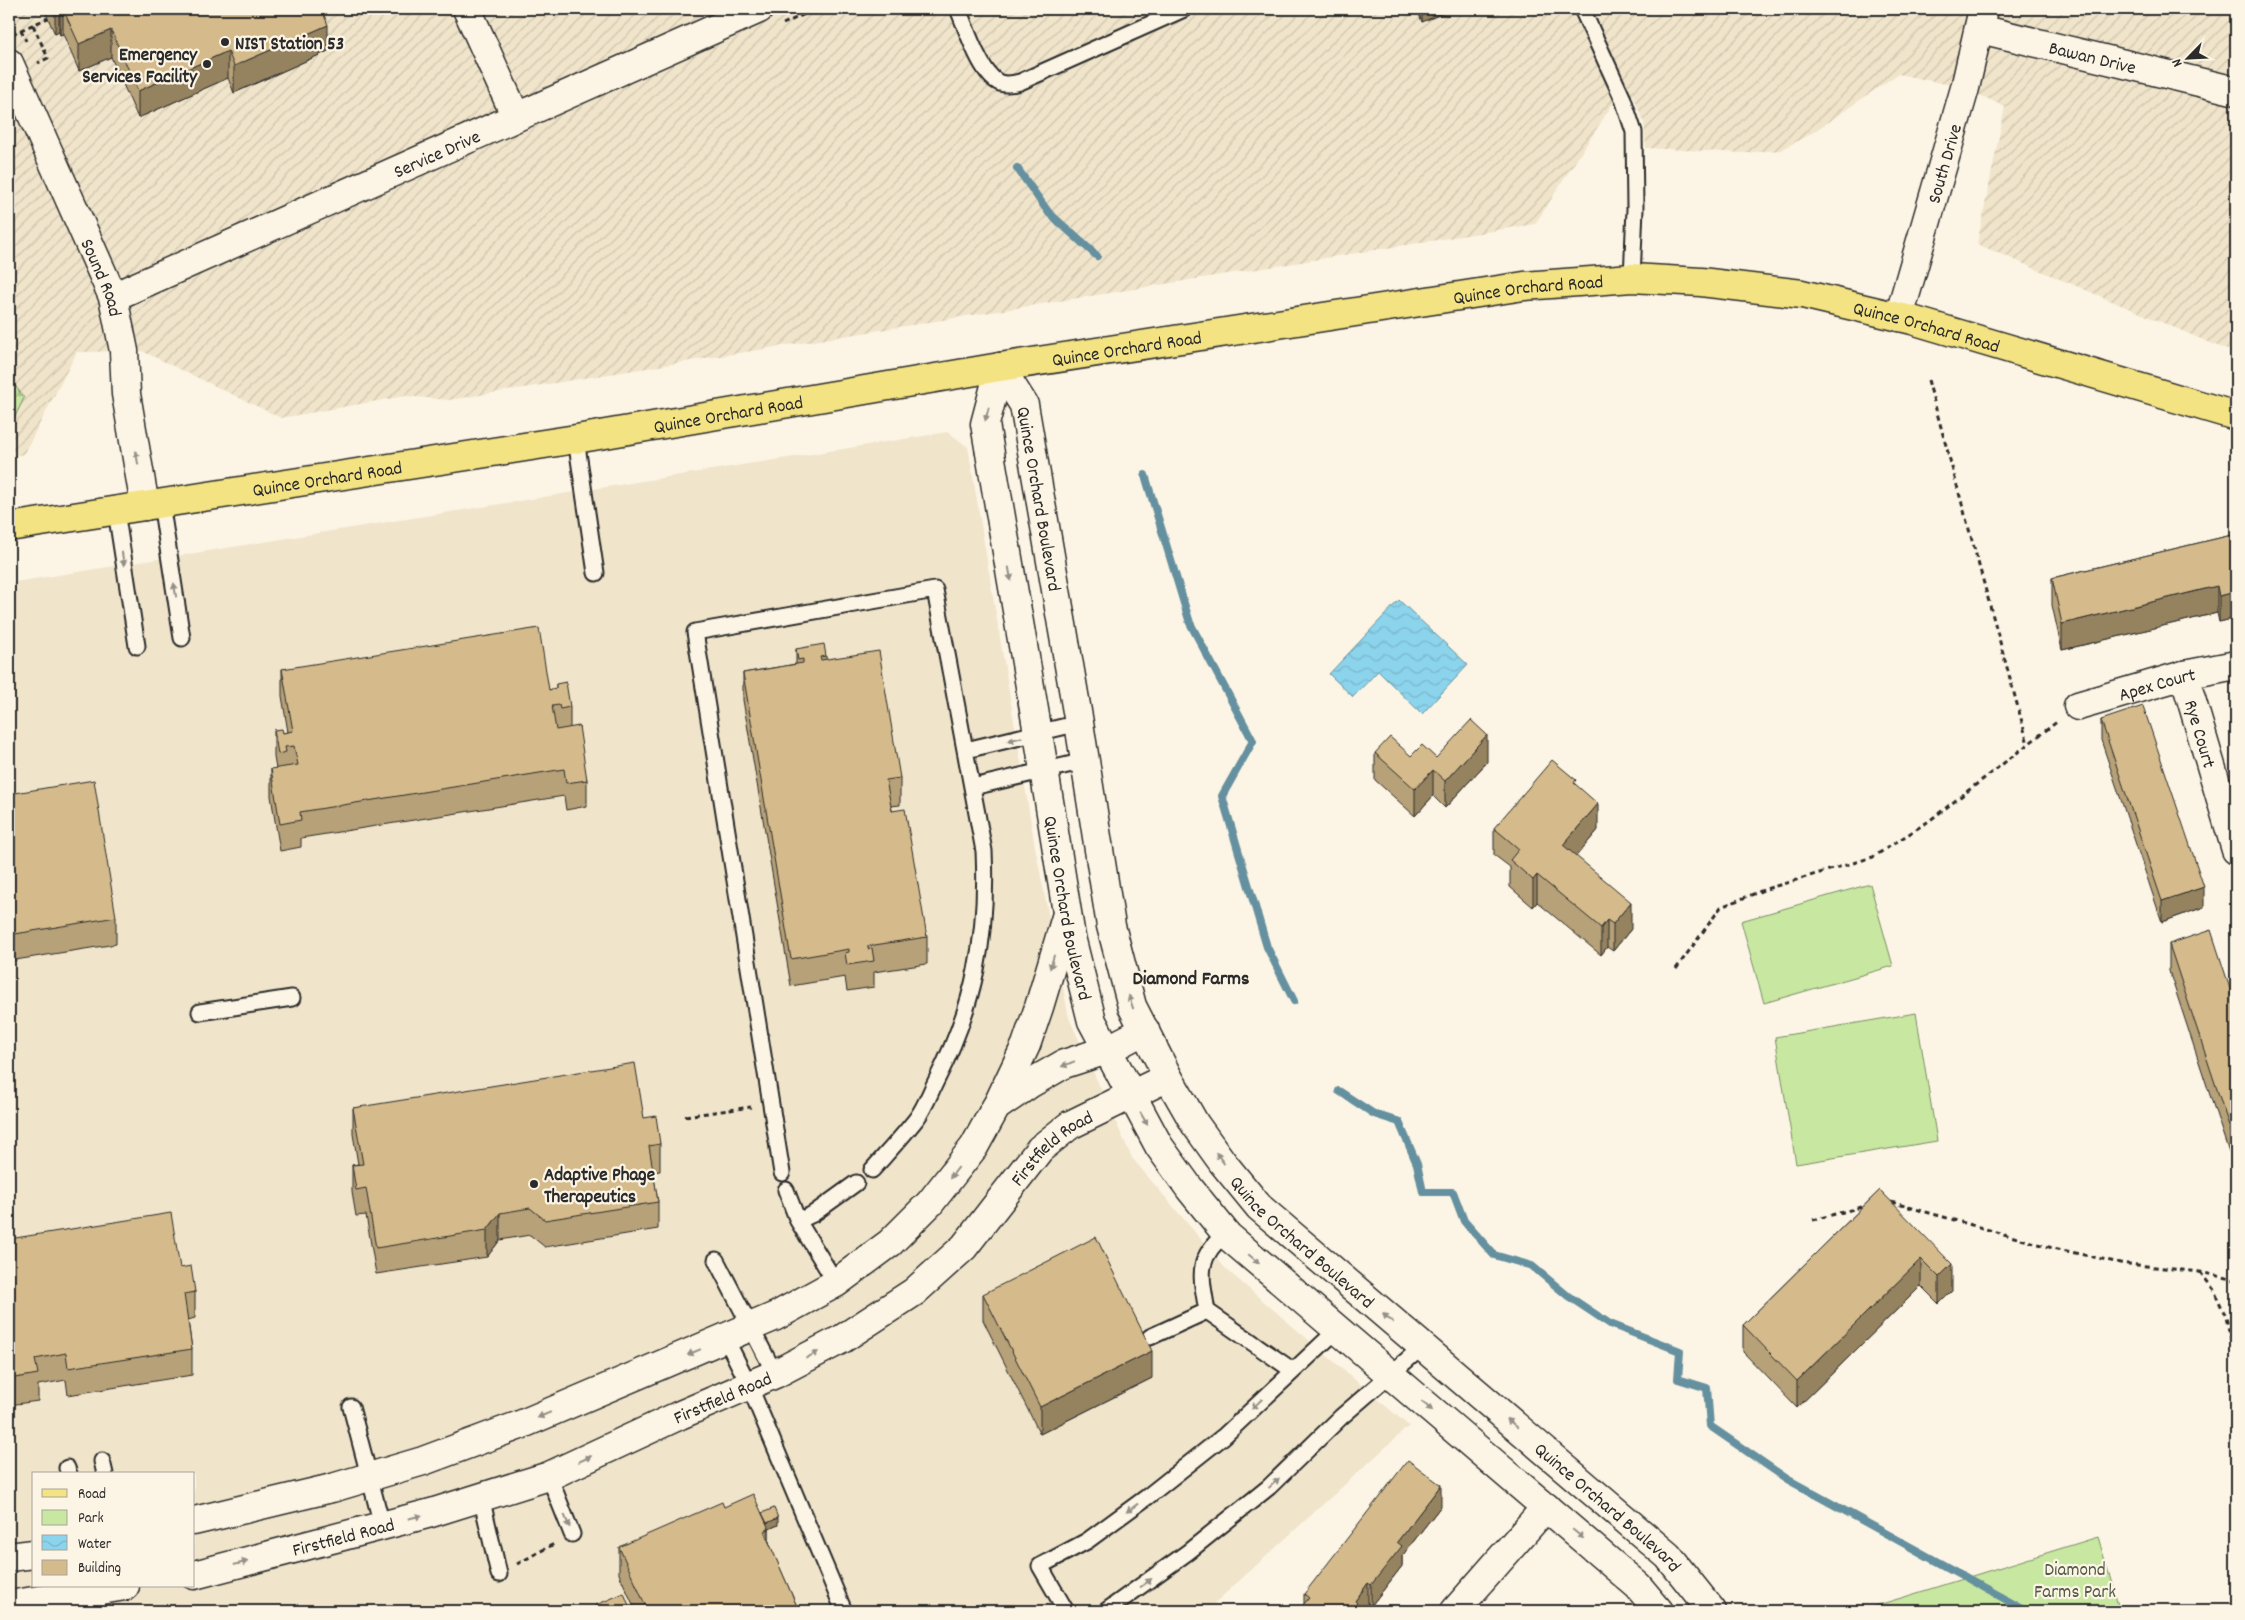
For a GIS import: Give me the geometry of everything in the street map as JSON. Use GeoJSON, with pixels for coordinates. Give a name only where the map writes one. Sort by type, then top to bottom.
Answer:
{"type":"FeatureCollection","features":[{"type":"Feature","properties":{"kind":"main road","name":"Quince Orchard Road"},"geometry":{"type":"LineString","coordinates":[[9,527],[576,439],[1000,367],[1524,286],[1632,278],[1701,282],[1802,294],[1899,317],[2236,416]]}},
{"type":"Feature","properties":{"kind":"street"},"geometry":{"type":"LineString","coordinates":[[467,9],[516,117]]}},
{"type":"Feature","properties":{"kind":"street","name":"Service Drive"},"geometry":{"type":"LineString","coordinates":[[114,297],[759,9]]}},
{"type":"Feature","properties":{"kind":"street","name":"Bawan Drive"},"geometry":{"type":"LineString","coordinates":[[1981,19],[2236,91]]}},
{"type":"Feature","properties":{"kind":"street","name":"South Drive"},"geometry":{"type":"LineString","coordinates":[[1899,317],[1966,88],[1981,19]]}},
{"type":"Feature","properties":{"kind":"street","name":"Sound Road"},"geometry":{"type":"LineString","coordinates":[[23,55],[114,297],[124,351],[126,394],[153,505]]}},
{"type":"Feature","properties":{"kind":"street","name":"Quince Orchard Boulevard"},"geometry":{"type":"LineString","coordinates":[[1000,367],[1024,405],[1079,723],[1111,926],[1132,1006],[1168,1077],[1195,1124],[1223,1163],[1259,1207],[1668,1556],[1712,1611]]}},
{"type":"Feature","properties":{"kind":"street","name":"Quince Orchard Boulevard"},"geometry":{"type":"LineString","coordinates":[[1000,367],[985,424],[1067,916],[1092,1021],[1130,1094],[1159,1146],[1190,1189],[1226,1233],[1638,1586],[1659,1611]]}},
{"type":"Feature","properties":{"kind":"street","name":"Apex Court"},"geometry":{"type":"LineString","coordinates":[[2078,706],[2184,675],[2236,665]]}},
{"type":"Feature","properties":{"kind":"street","name":"Rye Court"},"geometry":{"type":"LineString","coordinates":[[2184,675],[2236,850]]}},
{"type":"Feature","properties":{"kind":"street"},"geometry":{"type":"LineString","coordinates":[[195,1522],[369,1478],[520,1426],[726,1339],[836,1283],[890,1243],[930,1203],[974,1147],[996,1107],[1028,1038],[1067,916]]}},
{"type":"Feature","properties":{"kind":"street"},"geometry":{"type":"LineString","coordinates":[[996,1107],[1030,1083],[1064,1064],[1107,1050],[1144,1030]]}},
{"type":"Feature","properties":{"kind":"street","name":"Firstfield Road"},"geometry":{"type":"LineString","coordinates":[[195,1574],[382,1525],[549,1476],[775,1374],[842,1340],[914,1292],[964,1246],[1040,1149],[1070,1125],[1168,1077]]}},
{"type":"Feature","properties":{"kind":"street"},"geometry":{"type":"LineString","coordinates":[[1463,1609],[1546,1507]]}},
{"type":"Feature","properties":{"kind":"street"},"geometry":{"type":"LineString","coordinates":[[9,1557],[32,1554]]}},
{"type":"Feature","properties":{"kind":"street"},"geometry":{"type":"LineString","coordinates":[[9,1606],[95,1596],[119,1588]]}},
{"type":"Feature","properties":{"kind":"lane"},"geometry":{"type":"LineString","coordinates":[[958,9],[985,70],[992,79],[1010,84],[1020,82],[1184,9]]}},
{"type":"Feature","properties":{"kind":"lane"},"geometry":{"type":"LineString","coordinates":[[1582,9],[1623,100],[1634,132],[1635,209],[1632,278]]}},
{"type":"Feature","properties":{"kind":"lane"},"geometry":{"type":"LineString","coordinates":[[576,439],[596,573]]}},
{"type":"Feature","properties":{"kind":"lane"},"geometry":{"type":"LineString","coordinates":[[153,505],[182,638]]}},
{"type":"Feature","properties":{"kind":"lane"},"geometry":{"type":"LineString","coordinates":[[116,510],[137,646]]}},
{"type":"Feature","properties":{"kind":"lane"},"geometry":{"type":"LineString","coordinates":[[782,1173],[695,632],[934,590],[973,787],[984,852],[986,890],[977,974],[962,1025],[918,1117],[872,1170]]}},
{"type":"Feature","properties":{"kind":"lane"},"geometry":{"type":"LineString","coordinates":[[966,750],[1079,723]]}},
{"type":"Feature","properties":{"kind":"lane"},"geometry":{"type":"LineString","coordinates":[[973,787],[1085,761]]}},
{"type":"Feature","properties":{"kind":"lane"},"geometry":{"type":"LineString","coordinates":[[200,1012],[292,998]]}},
{"type":"Feature","properties":{"kind":"lane"},"geometry":{"type":"LineString","coordinates":[[798,1221],[813,1214],[856,1183]]}},
{"type":"Feature","properties":{"kind":"lane"},"geometry":{"type":"LineString","coordinates":[[786,1190],[798,1221],[836,1283]]}},
{"type":"Feature","properties":{"kind":"lane"},"geometry":{"type":"LineString","coordinates":[[1226,1233],[1212,1245],[1201,1271],[1207,1311],[1292,1370]]}},
{"type":"Feature","properties":{"kind":"lane"},"geometry":{"type":"LineString","coordinates":[[716,1260],[775,1374]]}},
{"type":"Feature","properties":{"kind":"lane"},"geometry":{"type":"LineString","coordinates":[[1150,1337],[1207,1311]]}},
{"type":"Feature","properties":{"kind":"lane"},"geometry":{"type":"LineString","coordinates":[[1066,1611],[1040,1566],[1087,1541],[1147,1497],[1224,1436],[1292,1370],[1338,1330]]}},
{"type":"Feature","properties":{"kind":"lane"},"geometry":{"type":"LineString","coordinates":[[726,1339],[749,1385],[844,1611]]}},
{"type":"Feature","properties":{"kind":"lane"},"geometry":{"type":"LineString","coordinates":[[1106,1611],[1188,1552],[1269,1487],[1342,1417],[1422,1347]]}},
{"type":"Feature","properties":{"kind":"lane"},"geometry":{"type":"LineString","coordinates":[[351,1407],[382,1525]]}},
{"type":"Feature","properties":{"kind":"lane"},"geometry":{"type":"LineString","coordinates":[[549,1476],[572,1534]]}},
{"type":"Feature","properties":{"kind":"lane"},"geometry":{"type":"LineString","coordinates":[[481,1497],[499,1574]]}},
{"type":"Feature","properties":{"kind":"path"},"geometry":{"type":"LineString","coordinates":[[12,34],[48,18]]}},
{"type":"Feature","properties":{"kind":"path"},"geometry":{"type":"LineString","coordinates":[[21,30],[23,55],[36,63],[48,58],[33,25]]}},
{"type":"Feature","properties":{"kind":"path"},"geometry":{"type":"LineString","coordinates":[[1928,380],[2028,744]]}},
{"type":"Feature","properties":{"kind":"path"},"geometry":{"type":"LineString","coordinates":[[1676,969],[1721,907],[1766,889],[1873,857],[1929,821],[2078,706]]}},
{"type":"Feature","properties":{"kind":"path"},"geometry":{"type":"LineString","coordinates":[[684,1116],[771,1104]]}},
{"type":"Feature","properties":{"kind":"path"},"geometry":{"type":"LineString","coordinates":[[1886,1201],[2049,1247],[2111,1262],[2200,1272],[2236,1280]]}},
{"type":"Feature","properties":{"kind":"path"},"geometry":{"type":"LineString","coordinates":[[1813,1220],[1868,1206]]}},
{"type":"Feature","properties":{"kind":"path"},"geometry":{"type":"LineString","coordinates":[[2200,1272],[2214,1290],[2226,1317],[2236,1363]]}},
{"type":"Feature","properties":{"kind":"path"},"geometry":{"type":"LineString","coordinates":[[499,1574],[572,1534]]}},
{"type":"Feature","properties":{"kind":"shaded area"},"geometry":{"type":"Polygon","coordinates":[[[9,9],[2236,9],[2236,351],[2220,347],[1977,244],[2005,107],[1965,88],[1898,74],[1812,133],[1781,150],[1743,153],[1646,148],[1644,123],[1633,95],[1623,99],[1612,105],[1535,224],[449,400],[405,396],[281,418],[142,351],[77,352],[24,454],[9,457],[9,9]]]}},
{"type":"Feature","properties":{"kind":"shaded area"},"geometry":{"type":"Polygon","coordinates":[[[948,432],[968,447],[1035,847],[1069,1018],[1132,1158],[1227,1270],[1409,1426],[1206,1611],[9,1611],[9,583],[948,432]]]}},
{"type":"Feature","properties":{"kind":"green space"},"geometry":{"type":"Polygon","coordinates":[[[9,377],[24,398],[9,429],[9,377]]]}},
{"type":"Feature","properties":{"kind":"green space"},"geometry":{"type":"Polygon","coordinates":[[[1870,884],[1893,966],[1764,1003],[1741,921],[1870,884]]]}},
{"type":"Feature","properties":{"kind":"green space"},"geometry":{"type":"Polygon","coordinates":[[[1916,1013],[1937,1141],[1796,1164],[1775,1037],[1916,1013]]]}},
{"type":"Feature","properties":{"kind":"green space","name":"Diamond Farms Park"},"geometry":{"type":"Polygon","coordinates":[[[2098,1537],[2120,1611],[1859,1611],[2098,1537]]]}},
{"type":"Feature","properties":{"kind":"water"},"geometry":{"type":"Polygon","coordinates":[[[1399,600],[1468,665],[1422,714],[1378,671],[1353,697],[1329,674],[1399,600]]]}},
{"type":"Feature","properties":{"kind":"building"},"geometry":{"type":"Polygon","coordinates":[[[63,9],[317,9],[319,12],[322,10],[328,25],[234,66],[228,51],[138,91],[111,30],[79,44],[63,9]]]}},
{"type":"Feature","properties":{"kind":"building"},"geometry":{"type":"Polygon","coordinates":[[[2236,534],[2236,592],[2219,596],[2217,586],[2062,624],[2052,578],[2236,534]]]}},
{"type":"Feature","properties":{"kind":"building"},"geometry":{"type":"Polygon","coordinates":[[[539,628],[549,690],[556,688],[556,684],[566,682],[570,707],[560,709],[559,705],[552,706],[556,730],[579,726],[587,780],[566,783],[564,769],[300,812],[301,820],[280,824],[271,769],[298,765],[294,746],[285,747],[286,752],[278,754],[274,730],[282,729],[283,733],[293,731],[282,669],[539,628]]]}},
{"type":"Feature","properties":{"kind":"building"},"geometry":{"type":"Polygon","coordinates":[[[824,644],[826,656],[820,657],[821,660],[879,651],[900,778],[886,780],[892,811],[905,809],[927,937],[868,946],[868,949],[872,948],[874,961],[847,965],[845,953],[849,952],[849,949],[791,959],[743,673],[803,663],[803,659],[798,660],[796,649],[824,644]]]}},
{"type":"Feature","properties":{"kind":"building"},"geometry":{"type":"Polygon","coordinates":[[[2143,706],[2204,887],[2162,901],[2101,720],[2143,706]]]}},
{"type":"Feature","properties":{"kind":"building"},"geometry":{"type":"Polygon","coordinates":[[[1471,720],[1487,735],[1445,781],[1433,770],[1415,789],[1375,753],[1390,737],[1411,756],[1422,745],[1436,758],[1471,720]]]}},
{"type":"Feature","properties":{"kind":"building"},"geometry":{"type":"Polygon","coordinates":[[[1552,760],[1576,780],[1574,783],[1598,804],[1563,845],[1631,902],[1613,924],[1607,920],[1601,928],[1537,875],[1533,880],[1510,860],[1519,849],[1494,828],[1552,760]]]}},
{"type":"Feature","properties":{"kind":"building"},"geometry":{"type":"Polygon","coordinates":[[[94,780],[116,917],[9,935],[9,794],[94,780]]]}},
{"type":"Feature","properties":{"kind":"building"},"geometry":{"type":"Polygon","coordinates":[[[2211,930],[2236,1007],[2236,1147],[2169,944],[2211,930]]]}},
{"type":"Feature","properties":{"kind":"building"},"geometry":{"type":"Polygon","coordinates":[[[635,1063],[644,1118],[656,1116],[660,1144],[649,1146],[658,1202],[545,1220],[530,1208],[500,1213],[487,1230],[376,1248],[366,1188],[356,1190],[352,1165],[363,1164],[353,1108],[635,1063]]]}},
{"type":"Feature","properties":{"kind":"building"},"geometry":{"type":"Polygon","coordinates":[[[1880,1190],[1952,1264],[1939,1277],[1921,1259],[1797,1381],[1743,1325],[1880,1190]]]}},
{"type":"Feature","properties":{"kind":"building"},"geometry":{"type":"Polygon","coordinates":[[[171,1213],[180,1268],[191,1266],[195,1292],[184,1294],[192,1349],[68,1368],[66,1353],[35,1359],[38,1374],[9,1379],[9,1239],[171,1213]]]}},
{"type":"Feature","properties":{"kind":"building"},"geometry":{"type":"Polygon","coordinates":[[[1096,1237],[1152,1351],[1040,1407],[983,1294],[1096,1237]]]}},
{"type":"Feature","properties":{"kind":"building"},"geometry":{"type":"Polygon","coordinates":[[[1408,1460],[1441,1485],[1397,1542],[1402,1546],[1371,1585],[1368,1583],[1355,1601],[1357,1603],[1351,1611],[1298,1611],[1309,1598],[1304,1594],[1408,1460]]]}},
{"type":"Feature","properties":{"kind":"building"},"geometry":{"type":"Polygon","coordinates":[[[753,1494],[769,1529],[764,1531],[799,1611],[648,1611],[619,1547],[722,1502],[724,1507],[753,1494]]]}},
{"type":"Feature","properties":{"kind":"building"},"geometry":{"type":"Polygon","coordinates":[[[774,1508],[778,1518],[767,1523],[762,1513],[774,1508]]]}},
{"type":"Feature","properties":{"kind":"building"},"geometry":{"type":"Polygon","coordinates":[[[624,1593],[631,1611],[599,1611],[596,1605],[624,1593]]]}},
{"type":"Feature","properties":{"kind":"waterway"},"geometry":{"type":"LineString","coordinates":[[1017,168],[1049,213],[1097,256]]}},
{"type":"Feature","properties":{"kind":"waterway"},"geometry":{"type":"LineString","coordinates":[[1145,475],[1190,623],[1253,741],[1222,796],[1267,947],[1294,1001]]}},
{"type":"Feature","properties":{"kind":"waterway"},"geometry":{"type":"LineString","coordinates":[[1339,1091],[1374,1114],[1399,1122],[1417,1164],[1423,1192],[1453,1192],[1464,1221],[1494,1255],[1532,1266],[1568,1296],[1610,1324],[1680,1351],[1678,1379],[1707,1388],[1710,1426],[1787,1479],[2027,1611]]}},
{"type":"Feature","properties":{"kind":"place","name":"NIST Station 53"},"geometry":{"type":"Point","coordinates":[225,42]}},
{"type":"Feature","properties":{"kind":"place","name":"Emergency Services Facility"},"geometry":{"type":"Point","coordinates":[207,64]}},
{"type":"Feature","properties":{"kind":"place","name":"Adaptive Phage Therapeutics"},"geometry":{"type":"Point","coordinates":[534,1184]}},
{"type":"Feature","properties":{"kind":"district","name":"Diamond Farms"},"geometry":{"type":"Point","coordinates":[1191,977]}}]}
